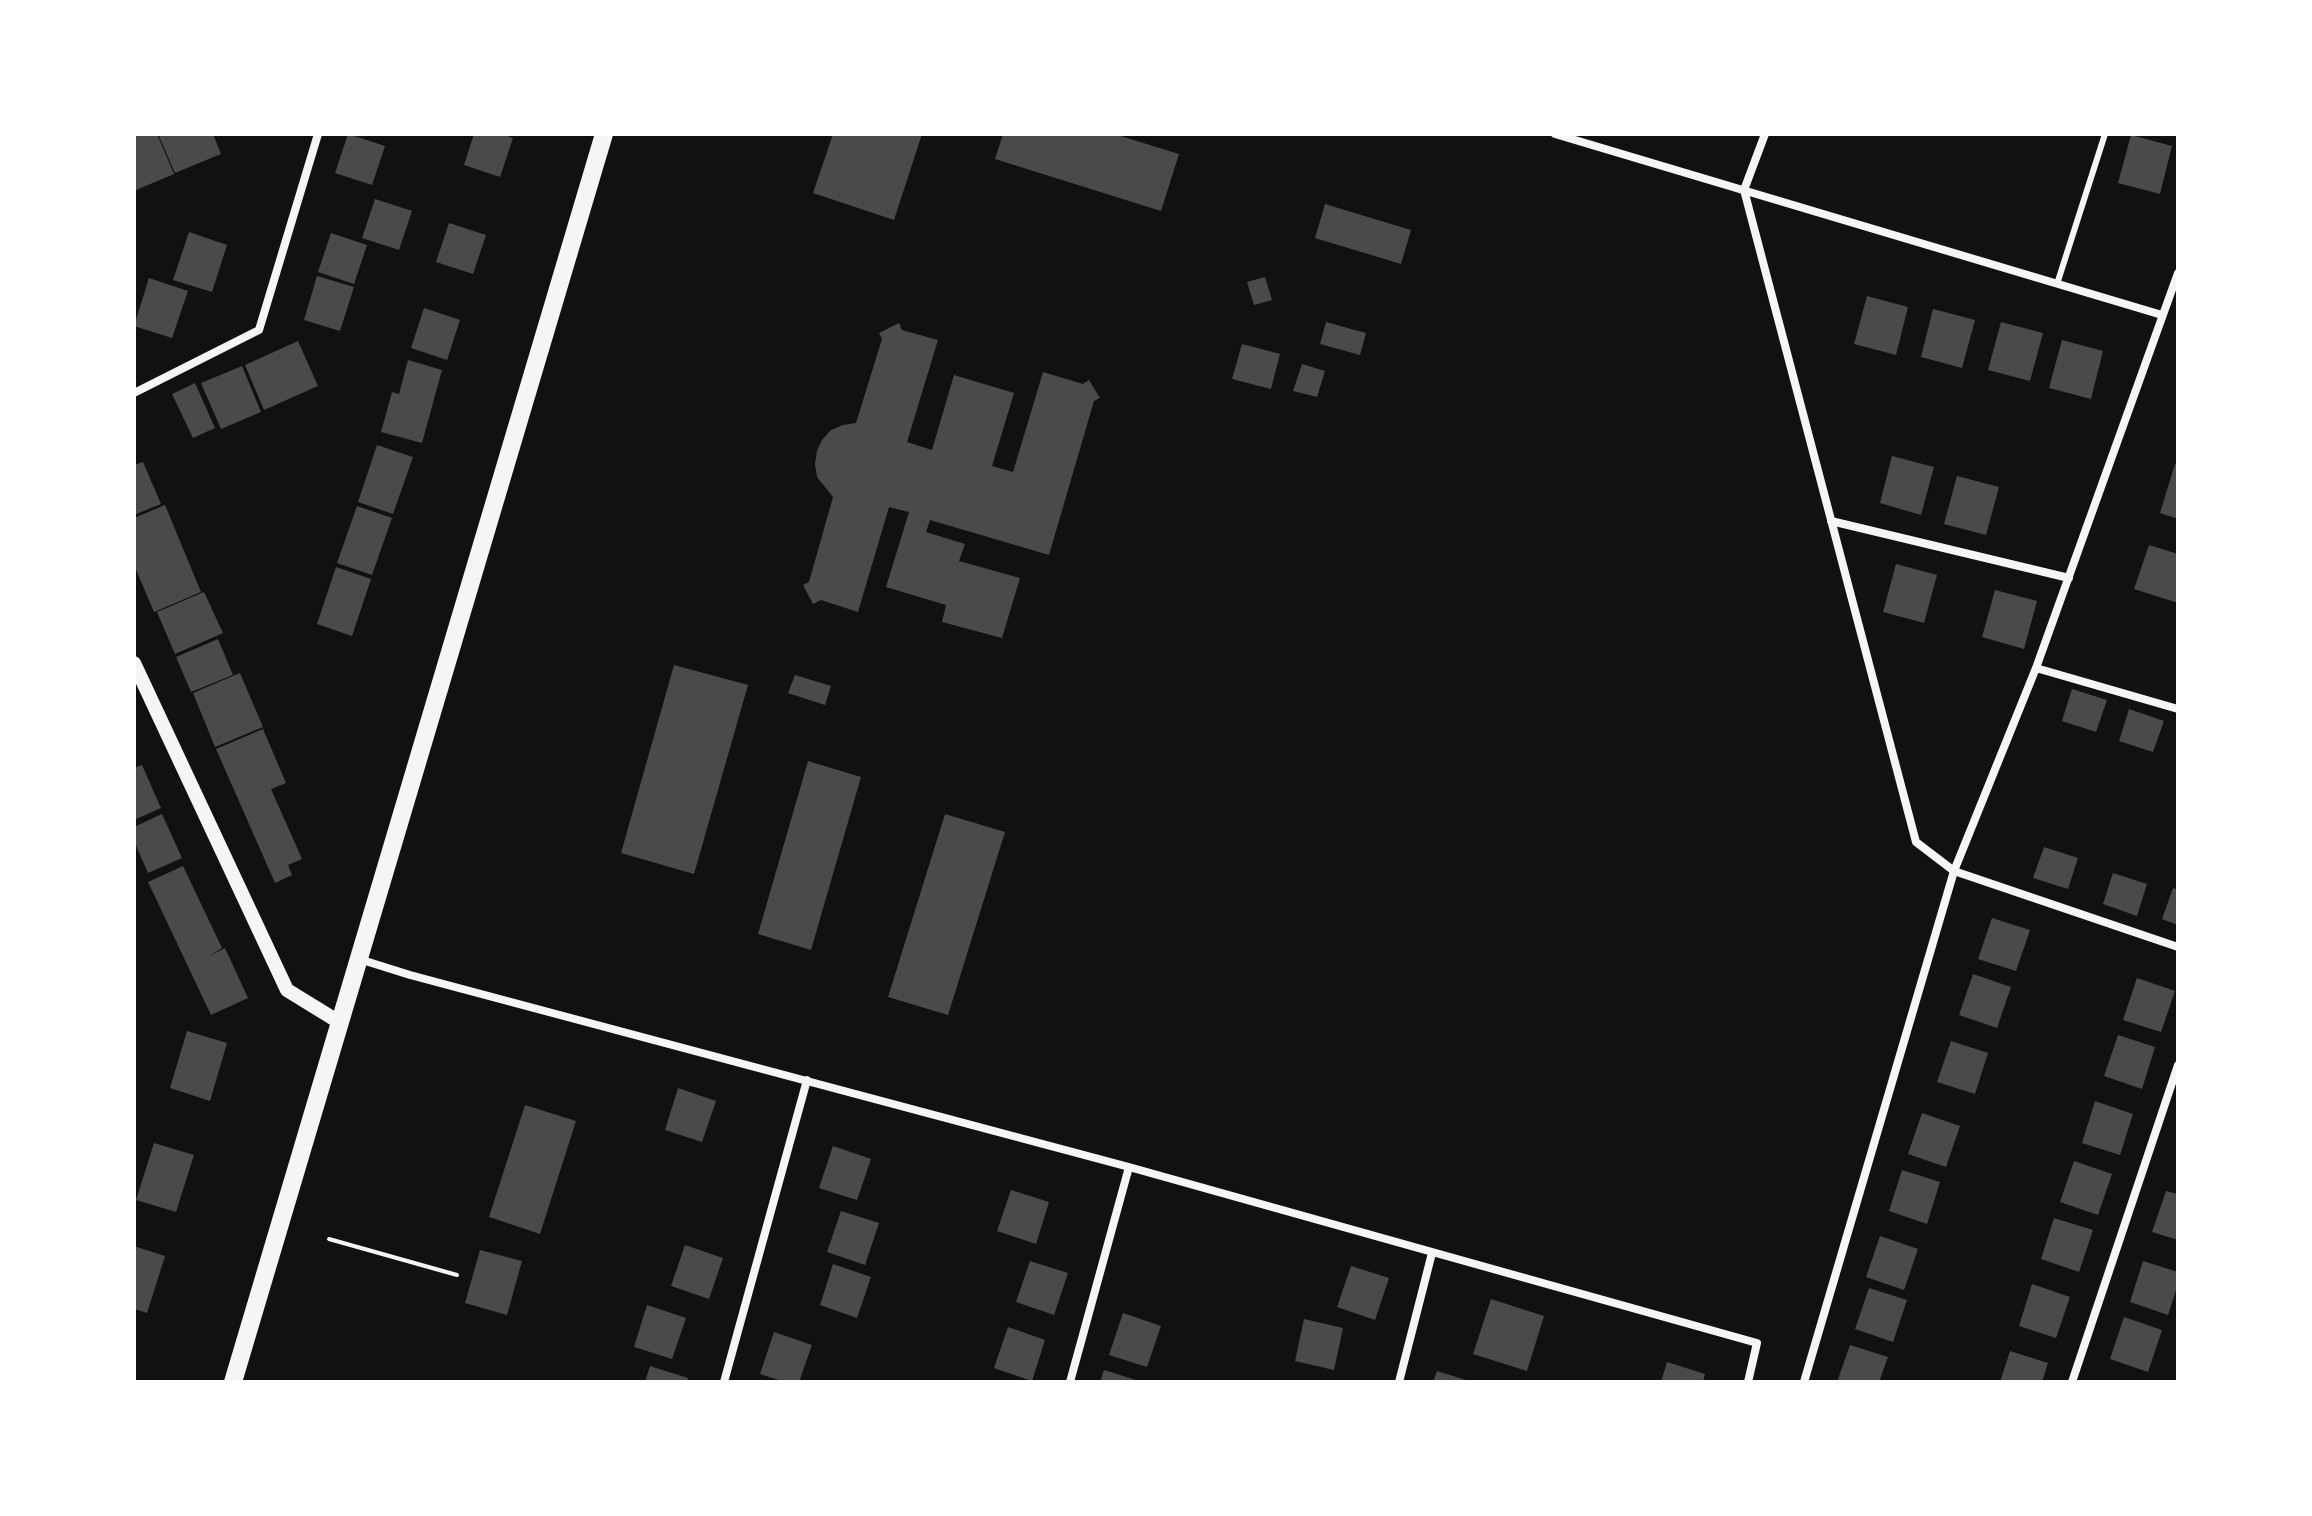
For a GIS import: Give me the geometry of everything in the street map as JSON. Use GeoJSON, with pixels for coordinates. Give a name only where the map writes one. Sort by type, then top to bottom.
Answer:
{"type":"FeatureCollection","features":[{"type":"Feature","properties":{"kind":"main road"},"geometry":{"type":"LineString","coordinates":[[233,1382],[604,134]]}},
{"type":"Feature","properties":{"kind":"street"},"geometry":{"type":"LineString","coordinates":[[134,393],[259,330],[318,134]]}},
{"type":"Feature","properties":{"kind":"street"},"geometry":{"type":"LineString","coordinates":[[1555,134],[2162,315]]}},
{"type":"Feature","properties":{"kind":"street"},"geometry":{"type":"LineString","coordinates":[[1765,134],[1744,190],[1916,842],[1954,871],[2178,947]]}},
{"type":"Feature","properties":{"kind":"street"},"geometry":{"type":"LineString","coordinates":[[1804,1382],[1954,871],[2036,668],[2178,273]]}},
{"type":"Feature","properties":{"kind":"street"},"geometry":{"type":"LineString","coordinates":[[1831,521],[2069,578]]}},
{"type":"Feature","properties":{"kind":"street"},"geometry":{"type":"LineString","coordinates":[[134,663],[287,990],[339,1022]]}},
{"type":"Feature","properties":{"kind":"street"},"geometry":{"type":"LineString","coordinates":[[2036,668],[2178,709]]}},
{"type":"Feature","properties":{"kind":"street"},"geometry":{"type":"LineString","coordinates":[[358,959],[1129,1167],[1757,1343],[1748,1382]]}},
{"type":"Feature","properties":{"kind":"street"},"geometry":{"type":"LineString","coordinates":[[2072,1382],[2178,1065]]}},
{"type":"Feature","properties":{"kind":"street"},"geometry":{"type":"LineString","coordinates":[[724,1382],[807,1080]]}},
{"type":"Feature","properties":{"kind":"street"},"geometry":{"type":"LineString","coordinates":[[1070,1382],[1129,1167]]}},
{"type":"Feature","properties":{"kind":"street"},"geometry":{"type":"LineString","coordinates":[[1399,1382],[1432,1253]]}},
{"type":"Feature","properties":{"kind":"lane"},"geometry":{"type":"LineString","coordinates":[[2057,284],[2105,134]]}},
{"type":"Feature","properties":{"kind":"path"},"geometry":{"type":"LineString","coordinates":[[329,1239],[457,1275]]}},
{"type":"Feature","properties":{"kind":"building"},"geometry":{"type":"Polygon","coordinates":[[[157,134],[174,174],[134,191],[134,136],[157,134]]]}},
{"type":"Feature","properties":{"kind":"building"},"geometry":{"type":"Polygon","coordinates":[[[158,134],[213,134],[221,154],[175,173],[158,134]]]}},
{"type":"Feature","properties":{"kind":"building"},"geometry":{"type":"Polygon","coordinates":[[[348,134],[385,146],[372,185],[335,173],[348,134]]]}},
{"type":"Feature","properties":{"kind":"building"},"geometry":{"type":"Polygon","coordinates":[[[474,134],[502,134],[513,138],[500,177],[464,165],[474,134]]]}},
{"type":"Feature","properties":{"kind":"building"},"geometry":{"type":"Polygon","coordinates":[[[833,134],[922,134],[894,220],[813,193],[833,134]]]}},
{"type":"Feature","properties":{"kind":"building"},"geometry":{"type":"Polygon","coordinates":[[[1003,134],[1114,134],[1179,154],[1161,211],[995,159],[1003,134]]]}},
{"type":"Feature","properties":{"kind":"building"},"geometry":{"type":"Polygon","coordinates":[[[2131,135],[2172,146],[2160,194],[2118,183],[2131,135]]]}},
{"type":"Feature","properties":{"kind":"building"},"geometry":{"type":"Polygon","coordinates":[[[375,199],[412,211],[399,250],[362,238],[375,199]]]}},
{"type":"Feature","properties":{"kind":"building"},"geometry":{"type":"Polygon","coordinates":[[[1325,204],[1411,230],[1401,264],[1315,238],[1325,204]]]}},
{"type":"Feature","properties":{"kind":"building"},"geometry":{"type":"Polygon","coordinates":[[[449,223],[486,235],[473,274],[436,262],[449,223]]]}},
{"type":"Feature","properties":{"kind":"building"},"geometry":{"type":"Polygon","coordinates":[[[189,232],[227,245],[212,292],[173,280],[189,232]]]}},
{"type":"Feature","properties":{"kind":"building"},"geometry":{"type":"Polygon","coordinates":[[[331,233],[367,245],[354,284],[318,272],[331,233]]]}},
{"type":"Feature","properties":{"kind":"building"},"geometry":{"type":"Polygon","coordinates":[[[317,276],[354,287],[340,331],[304,320],[317,276]]]}},
{"type":"Feature","properties":{"kind":"building"},"geometry":{"type":"Polygon","coordinates":[[[1265,277],[1272,300],[1254,305],[1247,282],[1265,277]]]}},
{"type":"Feature","properties":{"kind":"building"},"geometry":{"type":"Polygon","coordinates":[[[149,278],[188,291],[172,338],[134,326],[149,278]]]}},
{"type":"Feature","properties":{"kind":"building"},"geometry":{"type":"Polygon","coordinates":[[[1867,296],[1908,307],[1896,355],[1854,344],[1867,296]]]}},
{"type":"Feature","properties":{"kind":"building"},"geometry":{"type":"Polygon","coordinates":[[[424,308],[460,320],[447,360],[411,348],[424,308]]]}},
{"type":"Feature","properties":{"kind":"building"},"geometry":{"type":"Polygon","coordinates":[[[1933,309],[1975,320],[1962,368],[1921,357],[1933,309]]]}},
{"type":"Feature","properties":{"kind":"building"},"geometry":{"type":"Polygon","coordinates":[[[1326,322],[1366,333],[1360,355],[1320,344],[1326,322]]]}},
{"type":"Feature","properties":{"kind":"building"},"geometry":{"type":"Polygon","coordinates":[[[2001,322],[2043,333],[2030,381],[1988,370],[2001,322]]]}},
{"type":"Feature","properties":{"kind":"building"},"geometry":{"type":"Polygon","coordinates":[[[899,323],[902,330],[938,340],[907,442],[932,450],[954,375],[1014,393],[992,466],[1013,472],[1043,372],[1083,384],[1089,380],[1100,398],[1094,401],[1049,555],[930,520],[926,532],[965,544],[959,561],[1020,578],[1002,638],[942,622],[946,605],[886,587],[909,512],[889,507],[858,612],[821,600],[813,604],[803,585],[809,582],[833,497],[817,477],[817,451],[831,430],[856,423],[882,339],[879,333],[899,323]]]}},
{"type":"Feature","properties":{"kind":"building"},"geometry":{"type":"Polygon","coordinates":[[[2062,340],[2103,351],[2091,399],[2049,388],[2062,340]]]}},
{"type":"Feature","properties":{"kind":"building"},"geometry":{"type":"Polygon","coordinates":[[[298,341],[318,386],[264,410],[245,365],[298,341]]]}},
{"type":"Feature","properties":{"kind":"building"},"geometry":{"type":"Polygon","coordinates":[[[1242,344],[1280,354],[1271,389],[1232,379],[1242,344]]]}},
{"type":"Feature","properties":{"kind":"building"},"geometry":{"type":"Polygon","coordinates":[[[408,360],[442,370],[422,443],[381,432],[392,392],[399,394],[408,360]]]}},
{"type":"Feature","properties":{"kind":"building"},"geometry":{"type":"Polygon","coordinates":[[[1302,364],[1325,371],[1317,397],[1293,391],[1302,364]]]}},
{"type":"Feature","properties":{"kind":"building"},"geometry":{"type":"Polygon","coordinates":[[[242,366],[261,412],[221,429],[201,383],[242,366]]]}},
{"type":"Feature","properties":{"kind":"building"},"geometry":{"type":"Polygon","coordinates":[[[195,383],[215,428],[193,438],[172,394],[195,383]]]}},
{"type":"Feature","properties":{"kind":"building"},"geometry":{"type":"Polygon","coordinates":[[[377,445],[413,457],[393,514],[358,502],[377,445]]]}},
{"type":"Feature","properties":{"kind":"building"},"geometry":{"type":"Polygon","coordinates":[[[1892,456],[1934,467],[1921,515],[1880,503],[1892,456]]]}},
{"type":"Feature","properties":{"kind":"building"},"geometry":{"type":"Polygon","coordinates":[[[143,462],[161,504],[134,515],[134,465],[143,462]]]}},
{"type":"Feature","properties":{"kind":"building"},"geometry":{"type":"Polygon","coordinates":[[[2175,464],[2178,465],[2178,519],[2160,513],[2175,464]]]}},
{"type":"Feature","properties":{"kind":"building"},"geometry":{"type":"Polygon","coordinates":[[[1957,476],[1999,487],[1986,535],[1944,524],[1957,476]]]}},
{"type":"Feature","properties":{"kind":"building"},"geometry":{"type":"Polygon","coordinates":[[[165,505],[201,592],[154,612],[134,565],[134,518],[165,505]]]}},
{"type":"Feature","properties":{"kind":"building"},"geometry":{"type":"Polygon","coordinates":[[[357,506],[392,518],[372,575],[337,563],[357,506]]]}},
{"type":"Feature","properties":{"kind":"building"},"geometry":{"type":"Polygon","coordinates":[[[2149,545],[2178,554],[2178,603],[2134,589],[2149,545]]]}},
{"type":"Feature","properties":{"kind":"building"},"geometry":{"type":"Polygon","coordinates":[[[1896,564],[1937,575],[1924,623],[1883,612],[1896,564]]]}},
{"type":"Feature","properties":{"kind":"building"},"geometry":{"type":"Polygon","coordinates":[[[336,567],[371,579],[352,636],[317,624],[336,567]]]}},
{"type":"Feature","properties":{"kind":"building"},"geometry":{"type":"Polygon","coordinates":[[[1995,590],[2037,601],[2024,649],[1982,637],[1995,590]]]}},
{"type":"Feature","properties":{"kind":"building"},"geometry":{"type":"Polygon","coordinates":[[[204,592],[223,633],[175,654],[157,612],[204,592]]]}},
{"type":"Feature","properties":{"kind":"building"},"geometry":{"type":"Polygon","coordinates":[[[218,639],[233,675],[191,692],[176,657],[218,639]]]}},
{"type":"Feature","properties":{"kind":"building"},"geometry":{"type":"Polygon","coordinates":[[[674,665],[748,685],[694,874],[621,853],[674,665]]]}},
{"type":"Feature","properties":{"kind":"building"},"geometry":{"type":"Polygon","coordinates":[[[240,673],[263,727],[215,747],[193,693],[240,673]]]}},
{"type":"Feature","properties":{"kind":"building"},"geometry":{"type":"Polygon","coordinates":[[[795,675],[831,686],[825,705],[788,693],[795,675]]]}},
{"type":"Feature","properties":{"kind":"building"},"geometry":{"type":"Polygon","coordinates":[[[2072,689],[2107,700],[2096,732],[2062,721],[2072,689]]]}},
{"type":"Feature","properties":{"kind":"building"},"geometry":{"type":"Polygon","coordinates":[[[2129,709],[2164,721],[2153,752],[2119,741],[2129,709]]]}},
{"type":"Feature","properties":{"kind":"building"},"geometry":{"type":"Polygon","coordinates":[[[263,729],[286,783],[271,789],[302,859],[288,865],[292,875],[275,883],[216,749],[263,729]]]}},
{"type":"Feature","properties":{"kind":"building"},"geometry":{"type":"Polygon","coordinates":[[[808,761],[861,777],[811,950],[758,934],[808,761]]]}},
{"type":"Feature","properties":{"kind":"building"},"geometry":{"type":"Polygon","coordinates":[[[142,765],[161,808],[134,820],[134,768],[142,765]]]}},
{"type":"Feature","properties":{"kind":"building"},"geometry":{"type":"Polygon","coordinates":[[[162,814],[182,858],[148,873],[134,841],[134,827],[162,814]]]}},
{"type":"Feature","properties":{"kind":"building"},"geometry":{"type":"Polygon","coordinates":[[[945,814],[1005,832],[948,1015],[888,997],[945,814]]]}},
{"type":"Feature","properties":{"kind":"building"},"geometry":{"type":"Polygon","coordinates":[[[2044,847],[2078,858],[2068,889],[2033,878],[2044,847]]]}},
{"type":"Feature","properties":{"kind":"building"},"geometry":{"type":"Polygon","coordinates":[[[183,866],[222,948],[209,956],[225,948],[248,998],[211,1015],[148,882],[183,866]]]}},
{"type":"Feature","properties":{"kind":"building"},"geometry":{"type":"Polygon","coordinates":[[[2113,873],[2147,884],[2137,916],[2103,904],[2113,873]]]}},
{"type":"Feature","properties":{"kind":"building"},"geometry":{"type":"Polygon","coordinates":[[[2173,888],[2178,890],[2178,925],[2162,919],[2173,888]]]}},
{"type":"Feature","properties":{"kind":"building"},"geometry":{"type":"Polygon","coordinates":[[[1992,918],[2030,930],[2016,971],[1978,959],[1992,918]]]}},
{"type":"Feature","properties":{"kind":"building"},"geometry":{"type":"Polygon","coordinates":[[[1973,974],[2011,987],[1997,1028],[1959,1015],[1973,974]]]}},
{"type":"Feature","properties":{"kind":"building"},"geometry":{"type":"Polygon","coordinates":[[[2137,978],[2175,991],[2161,1032],[2123,1020],[2137,978]]]}},
{"type":"Feature","properties":{"kind":"building"},"geometry":{"type":"Polygon","coordinates":[[[187,1031],[227,1043],[210,1101],[170,1088],[187,1031]]]}},
{"type":"Feature","properties":{"kind":"building"},"geometry":{"type":"Polygon","coordinates":[[[2118,1035],[2155,1047],[2142,1089],[2104,1076],[2118,1035]]]}},
{"type":"Feature","properties":{"kind":"building"},"geometry":{"type":"Polygon","coordinates":[[[1951,1041],[1988,1053],[1975,1094],[1937,1082],[1951,1041]]]}},
{"type":"Feature","properties":{"kind":"building"},"geometry":{"type":"Polygon","coordinates":[[[678,1088],[716,1101],[702,1142],[665,1130],[678,1088]]]}},
{"type":"Feature","properties":{"kind":"building"},"geometry":{"type":"Polygon","coordinates":[[[2095,1101],[2133,1114],[2120,1155],[2082,1143],[2095,1101]]]}},
{"type":"Feature","properties":{"kind":"building"},"geometry":{"type":"Polygon","coordinates":[[[525,1105],[576,1121],[540,1234],[489,1217],[525,1105]]]}},
{"type":"Feature","properties":{"kind":"building"},"geometry":{"type":"Polygon","coordinates":[[[1922,1113],[1960,1126],[1946,1167],[1908,1154],[1922,1113]]]}},
{"type":"Feature","properties":{"kind":"building"},"geometry":{"type":"Polygon","coordinates":[[[154,1143],[194,1155],[176,1212],[136,1200],[154,1143]]]}},
{"type":"Feature","properties":{"kind":"building"},"geometry":{"type":"Polygon","coordinates":[[[833,1146],[871,1159],[857,1200],[819,1188],[833,1146]]]}},
{"type":"Feature","properties":{"kind":"building"},"geometry":{"type":"Polygon","coordinates":[[[2074,1161],[2112,1174],[2098,1215],[2060,1202],[2074,1161]]]}},
{"type":"Feature","properties":{"kind":"building"},"geometry":{"type":"Polygon","coordinates":[[[1902,1170],[1940,1182],[1927,1224],[1889,1211],[1902,1170]]]}},
{"type":"Feature","properties":{"kind":"building"},"geometry":{"type":"Polygon","coordinates":[[[1011,1190],[1049,1202],[1036,1244],[997,1231],[1011,1190]]]}},
{"type":"Feature","properties":{"kind":"building"},"geometry":{"type":"Polygon","coordinates":[[[2166,1191],[2178,1194],[2178,1240],[2152,1232],[2166,1191]]]}},
{"type":"Feature","properties":{"kind":"building"},"geometry":{"type":"Polygon","coordinates":[[[841,1211],[879,1223],[865,1265],[827,1252],[841,1211]]]}},
{"type":"Feature","properties":{"kind":"building"},"geometry":{"type":"Polygon","coordinates":[[[2054,1218],[2093,1230],[2079,1272],[2041,1259],[2054,1218]]]}},
{"type":"Feature","properties":{"kind":"building"},"geometry":{"type":"Polygon","coordinates":[[[1880,1236],[1918,1249],[1904,1290],[1866,1277],[1880,1236]]]}},
{"type":"Feature","properties":{"kind":"building"},"geometry":{"type":"Polygon","coordinates":[[[685,1245],[723,1258],[709,1299],[671,1286],[685,1245]]]}},
{"type":"Feature","properties":{"kind":"building"},"geometry":{"type":"Polygon","coordinates":[[[134,1246],[165,1256],[147,1313],[134,1309],[134,1246]]]}},
{"type":"Feature","properties":{"kind":"building"},"geometry":{"type":"Polygon","coordinates":[[[480,1250],[522,1261],[507,1315],[465,1303],[480,1250]]]}},
{"type":"Feature","properties":{"kind":"building"},"geometry":{"type":"Polygon","coordinates":[[[1030,1261],[1068,1273],[1054,1315],[1016,1302],[1030,1261]]]}},
{"type":"Feature","properties":{"kind":"building"},"geometry":{"type":"Polygon","coordinates":[[[2143,1261],[2178,1272],[2178,1284],[2168,1315],[2130,1302],[2143,1261]]]}},
{"type":"Feature","properties":{"kind":"building"},"geometry":{"type":"Polygon","coordinates":[[[833,1264],[871,1277],[857,1318],[820,1305],[833,1264]]]}},
{"type":"Feature","properties":{"kind":"building"},"geometry":{"type":"Polygon","coordinates":[[[1351,1266],[1389,1278],[1375,1320],[1337,1307],[1351,1266]]]}},
{"type":"Feature","properties":{"kind":"building"},"geometry":{"type":"Polygon","coordinates":[[[2032,1284],[2070,1297],[2056,1338],[2019,1326],[2032,1284]]]}},
{"type":"Feature","properties":{"kind":"building"},"geometry":{"type":"Polygon","coordinates":[[[1869,1288],[1907,1300],[1893,1342],[1855,1329],[1869,1288]]]}},
{"type":"Feature","properties":{"kind":"building"},"geometry":{"type":"Polygon","coordinates":[[[1491,1299],[1544,1316],[1527,1371],[1473,1354],[1491,1299]]]}},
{"type":"Feature","properties":{"kind":"building"},"geometry":{"type":"Polygon","coordinates":[[[647,1305],[686,1318],[672,1359],[634,1347],[647,1305]]]}},
{"type":"Feature","properties":{"kind":"building"},"geometry":{"type":"Polygon","coordinates":[[[1123,1313],[1161,1326],[1147,1367],[1109,1355],[1123,1313]]]}},
{"type":"Feature","properties":{"kind":"building"},"geometry":{"type":"Polygon","coordinates":[[[2124,1317],[2162,1330],[2148,1372],[2110,1359],[2124,1317]]]}},
{"type":"Feature","properties":{"kind":"building"},"geometry":{"type":"Polygon","coordinates":[[[1304,1319],[1343,1328],[1334,1370],[1295,1361],[1304,1319]]]}},
{"type":"Feature","properties":{"kind":"building"},"geometry":{"type":"Polygon","coordinates":[[[1008,1327],[1045,1340],[1032,1381],[994,1368],[1008,1327]]]}},
{"type":"Feature","properties":{"kind":"building"},"geometry":{"type":"Polygon","coordinates":[[[774,1332],[812,1345],[799,1382],[785,1382],[760,1374],[774,1332]]]}},
{"type":"Feature","properties":{"kind":"building"},"geometry":{"type":"Polygon","coordinates":[[[1850,1345],[1888,1357],[1879,1382],[1837,1382],[1850,1345]]]}},
{"type":"Feature","properties":{"kind":"building"},"geometry":{"type":"Polygon","coordinates":[[[2010,1351],[2048,1363],[2042,1382],[2000,1382],[2010,1351]]]}},
{"type":"Feature","properties":{"kind":"building"},"geometry":{"type":"Polygon","coordinates":[[[1667,1362],[1705,1374],[1703,1382],[1661,1382],[1667,1362]]]}},
{"type":"Feature","properties":{"kind":"building"},"geometry":{"type":"Polygon","coordinates":[[[650,1366],[688,1378],[687,1382],[645,1382],[650,1366]]]}},
{"type":"Feature","properties":{"kind":"building"},"geometry":{"type":"Polygon","coordinates":[[[1104,1370],[1139,1381],[1139,1382],[1100,1382],[1104,1370]]]}},
{"type":"Feature","properties":{"kind":"building"},"geometry":{"type":"Polygon","coordinates":[[[1437,1371],[1469,1381],[1469,1382],[1433,1382],[1437,1371]]]}}]}
